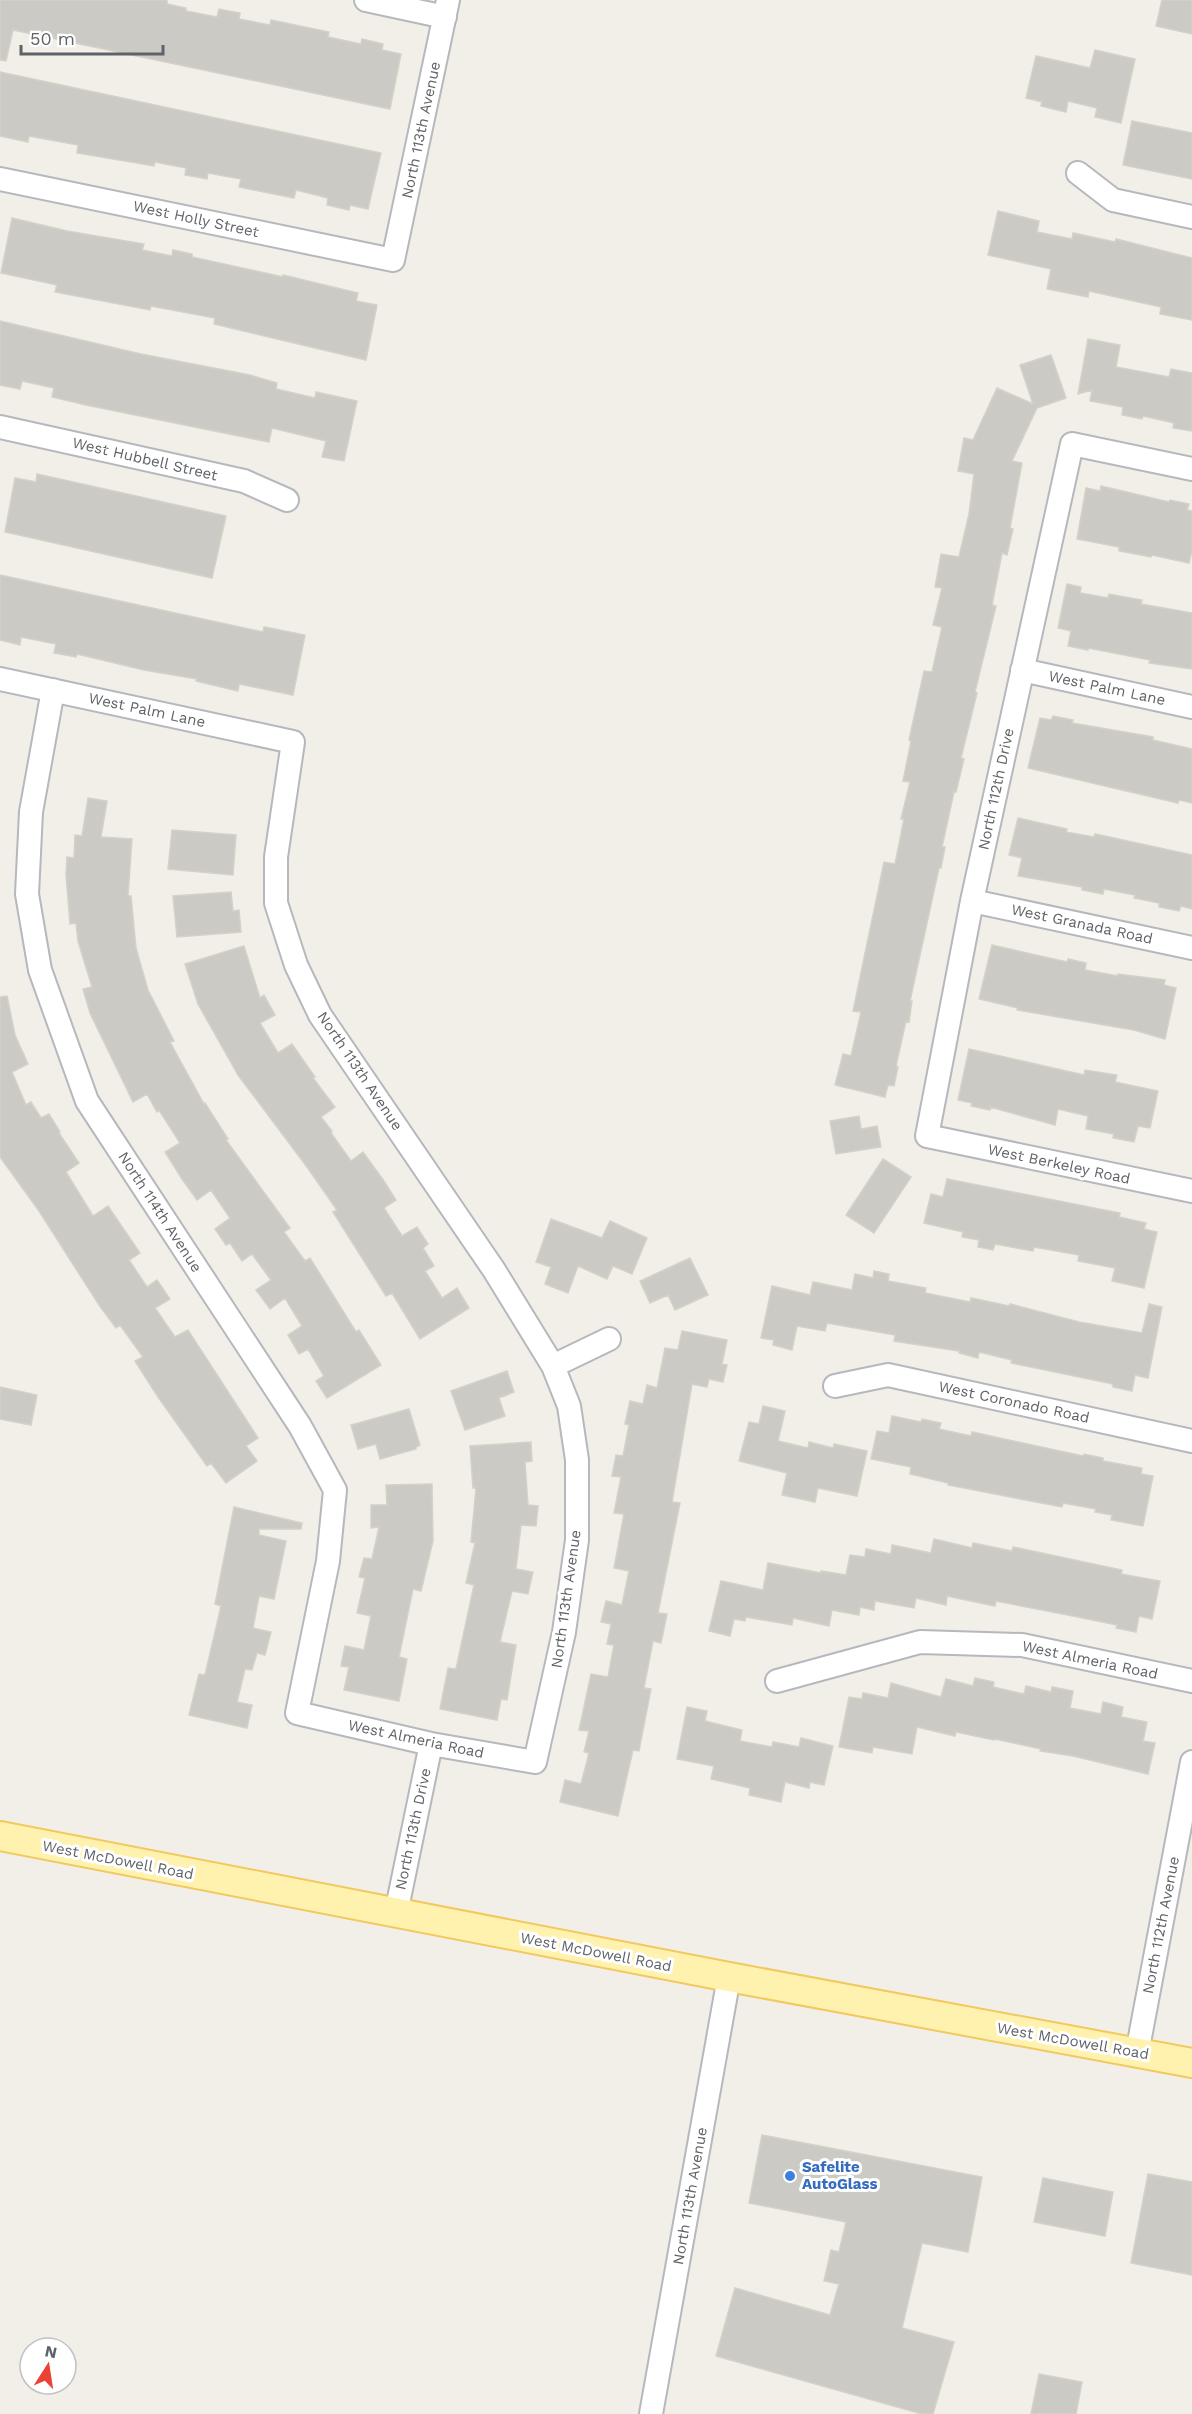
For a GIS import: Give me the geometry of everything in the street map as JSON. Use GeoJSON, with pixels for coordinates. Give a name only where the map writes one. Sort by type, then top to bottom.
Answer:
{"type":"FeatureCollection","features":[{"type":"Feature","properties":{"kind":"main road","name":"West McDowell Road"},"geometry":{"type":"LineString","coordinates":[[0,1836],[729,1977],[1192,2063]]}},
{"type":"Feature","properties":{"kind":"street"},"geometry":{"type":"LineString","coordinates":[[366,0],[447,9]]}},
{"type":"Feature","properties":{"kind":"street","name":"North 113th Avenue"},"geometry":{"type":"LineString","coordinates":[[393,260],[447,9]]}},
{"type":"Feature","properties":{"kind":"street"},"geometry":{"type":"LineString","coordinates":[[1078,173],[1113,200],[1192,217]]}},
{"type":"Feature","properties":{"kind":"street","name":"West Holly Street"},"geometry":{"type":"LineString","coordinates":[[0,178],[393,260]]}},
{"type":"Feature","properties":{"kind":"street","name":"West Hubbell Street"},"geometry":{"type":"LineString","coordinates":[[0,427],[244,481],[287,500]]}},
{"type":"Feature","properties":{"kind":"street","name":"North 112th Drive"},"geometry":{"type":"LineString","coordinates":[[927,1136],[972,901],[1072,444],[1192,469]]}},
{"type":"Feature","properties":{"kind":"street","name":"West Palm Lane"},"geometry":{"type":"LineString","coordinates":[[1022,670],[1192,706]]}},
{"type":"Feature","properties":{"kind":"street","name":"West Palm Lane"},"geometry":{"type":"LineString","coordinates":[[0,679],[293,742]]}},
{"type":"Feature","properties":{"kind":"street","name":"North 114th Avenue"},"geometry":{"type":"LineString","coordinates":[[53,690],[31,812],[27,894],[40,970],[87,1101],[300,1426],[335,1490],[328,1561],[297,1713]]}},
{"type":"Feature","properties":{"kind":"street","name":"North 113th Avenue"},"geometry":{"type":"LineString","coordinates":[[293,742],[276,857],[276,903],[296,965],[320,1015],[494,1270],[553,1366],[568,1406],[577,1460],[577,1540],[564,1632],[535,1762]]}},
{"type":"Feature","properties":{"kind":"street","name":"West Granada Road"},"geometry":{"type":"LineString","coordinates":[[972,901],[1192,948]]}},
{"type":"Feature","properties":{"kind":"street","name":"West Berkeley Road"},"geometry":{"type":"LineString","coordinates":[[927,1136],[1192,1191]]}},
{"type":"Feature","properties":{"kind":"street"},"geometry":{"type":"LineString","coordinates":[[553,1366],[609,1339]]}},
{"type":"Feature","properties":{"kind":"street","name":"West Coronado Road"},"geometry":{"type":"LineString","coordinates":[[835,1386],[888,1375],[1192,1441]]}},
{"type":"Feature","properties":{"kind":"street","name":"West Almeria Road"},"geometry":{"type":"LineString","coordinates":[[777,1681],[920,1642],[1022,1645],[1192,1681]]}},
{"type":"Feature","properties":{"kind":"street","name":"West Almeria Road"},"geometry":{"type":"LineString","coordinates":[[297,1713],[431,1744],[535,1762]]}},
{"type":"Feature","properties":{"kind":"street","name":"North 113th Drive"},"geometry":{"type":"LineString","coordinates":[[396,1913],[431,1744]]}},
{"type":"Feature","properties":{"kind":"street","name":"North 112th Avenue"},"geometry":{"type":"LineString","coordinates":[[1137,2053],[1192,1762]]}},
{"type":"Feature","properties":{"kind":"street","name":"North 113th Avenue"},"geometry":{"type":"LineString","coordinates":[[651,2414],[729,1977]]}},
{"type":"Feature","properties":{"kind":"building"},"geometry":{"type":"Polygon","coordinates":[[[0,0],[167,0],[167,4],[186,8],[186,11],[217,17],[219,9],[240,13],[239,19],[270,25],[271,20],[329,32],[328,37],[361,44],[362,39],[383,44],[382,50],[401,54],[390,109],[13,30],[6,61],[0,60],[0,0]]]}},
{"type":"Feature","properties":{"kind":"building"},"geometry":{"type":"Polygon","coordinates":[[[1162,0],[1192,0],[1192,34],[1156,26],[1162,0]]]}},
{"type":"Feature","properties":{"kind":"building"},"geometry":{"type":"Polygon","coordinates":[[[1095,50],[1135,59],[1121,123],[1095,117],[1097,108],[1068,101],[1066,112],[1041,106],[1042,102],[1026,98],[1036,56],[1090,68],[1095,50]]]}},
{"type":"Feature","properties":{"kind":"building"},"geometry":{"type":"Polygon","coordinates":[[[0,72],[381,153],[368,209],[350,205],[349,210],[327,205],[328,198],[296,190],[294,198],[239,187],[241,179],[208,173],[207,179],[185,175],[186,168],[155,162],[154,166],[77,153],[78,145],[29,136],[28,142],[0,136],[0,72]]]}},
{"type":"Feature","properties":{"kind":"building"},"geometry":{"type":"Polygon","coordinates":[[[1132,121],[1192,133],[1192,179],[1123,165],[1132,121]]]}},
{"type":"Feature","properties":{"kind":"building"},"geometry":{"type":"Polygon","coordinates":[[[998,211],[1039,221],[1037,232],[1072,239],[1073,233],[1115,242],[1116,239],[1192,258],[1192,320],[1160,314],[1161,307],[1089,291],[1088,297],[1047,289],[1051,269],[988,255],[998,211]]]}},
{"type":"Feature","properties":{"kind":"building"},"geometry":{"type":"Polygon","coordinates":[[[12,218],[67,231],[144,244],[142,250],[172,256],[173,250],[192,254],[192,257],[358,293],[356,301],[377,305],[366,360],[214,324],[215,318],[151,306],[150,310],[55,292],[57,285],[1,273],[12,218]]]}},
{"type":"Feature","properties":{"kind":"building"},"geometry":{"type":"Polygon","coordinates":[[[0,321],[141,354],[250,375],[277,383],[276,389],[315,398],[316,392],[357,401],[344,461],[322,457],[326,441],[272,428],[269,442],[52,397],[54,388],[22,381],[20,389],[0,385],[0,321]]]}},
{"type":"Feature","properties":{"kind":"building"},"geometry":{"type":"Polygon","coordinates":[[[1088,339],[1120,345],[1116,367],[1169,377],[1171,369],[1192,373],[1192,431],[1173,428],[1174,423],[1143,416],[1142,419],[1122,415],[1123,407],[1090,401],[1092,390],[1078,394],[1088,339]]]}},
{"type":"Feature","properties":{"kind":"building"},"geometry":{"type":"Polygon","coordinates":[[[1051,355],[1066,398],[1037,408],[1012,461],[1022,463],[1010,528],[1013,529],[1007,555],[1002,553],[992,605],[996,606],[961,758],[964,759],[942,847],[945,847],[941,868],[939,868],[910,1001],[912,1001],[909,1022],[906,1021],[894,1086],[888,1085],[885,1097],[835,1085],[843,1054],[851,1056],[861,1012],[853,1011],[884,862],[895,864],[904,819],[901,819],[910,782],[903,781],[911,741],[909,740],[924,671],[932,672],[942,627],[933,625],[942,588],[935,587],[941,554],[959,557],[969,514],[974,474],[958,471],[964,438],[973,440],[997,388],[1033,404],[1020,365],[1051,355]]]}},
{"type":"Feature","properties":{"kind":"building"},"geometry":{"type":"Polygon","coordinates":[[[37,474],[226,516],[212,578],[5,532],[15,478],[36,482],[37,474]]]}},
{"type":"Feature","properties":{"kind":"building"},"geometry":{"type":"Polygon","coordinates":[[[1101,486],[1169,502],[1170,500],[1189,504],[1187,510],[1192,511],[1192,551],[1189,563],[1119,551],[1119,547],[1077,539],[1086,488],[1100,491],[1101,486]]]}},
{"type":"Feature","properties":{"kind":"building"},"geometry":{"type":"Polygon","coordinates":[[[0,575],[263,632],[264,627],[305,635],[293,695],[239,684],[238,691],[196,681],[197,679],[144,670],[77,654],[76,657],[54,653],[56,644],[21,637],[20,645],[0,640],[0,575]]]}},
{"type":"Feature","properties":{"kind":"building"},"geometry":{"type":"Polygon","coordinates":[[[1067,584],[1081,587],[1080,593],[1108,598],[1109,594],[1142,600],[1141,604],[1192,613],[1192,669],[1149,663],[1150,660],[1068,646],[1071,631],[1058,628],[1067,584]]]}},
{"type":"Feature","properties":{"kind":"building"},"geometry":{"type":"Polygon","coordinates":[[[1053,716],[1073,720],[1072,723],[1153,737],[1153,740],[1192,749],[1192,803],[1179,800],[1178,803],[1028,768],[1040,718],[1051,720],[1053,716]]]}},
{"type":"Feature","properties":{"kind":"building"},"geometry":{"type":"Polygon","coordinates":[[[88,798],[107,801],[101,837],[132,839],[128,896],[131,896],[136,948],[148,990],[174,1041],[170,1042],[204,1104],[228,1139],[226,1140],[290,1228],[284,1232],[305,1261],[310,1258],[356,1332],[359,1330],[381,1365],[327,1398],[316,1381],[324,1376],[308,1349],[299,1354],[288,1335],[302,1326],[285,1298],[270,1309],[256,1290],[271,1280],[252,1254],[242,1261],[230,1243],[226,1245],[215,1229],[230,1218],[211,1190],[197,1200],[182,1179],[165,1152],[180,1143],[147,1094],[133,1102],[90,1013],[83,989],[92,987],[78,941],[76,923],[70,924],[66,875],[67,857],[74,858],[75,835],[82,836],[88,798]]]}},
{"type":"Feature","properties":{"kind":"building"},"geometry":{"type":"Polygon","coordinates":[[[1018,818],[1067,829],[1066,832],[1094,837],[1095,834],[1192,855],[1192,909],[1181,906],[1179,911],[1159,907],[1159,903],[1134,898],[1135,895],[1104,889],[1103,894],[1082,890],[1082,887],[1018,876],[1022,858],[1009,855],[1018,818]]]}},
{"type":"Feature","properties":{"kind":"building"},"geometry":{"type":"Polygon","coordinates":[[[172,830],[236,835],[233,875],[168,869],[172,830]]]}},
{"type":"Feature","properties":{"kind":"building"},"geometry":{"type":"Polygon","coordinates":[[[231,892],[233,911],[239,910],[241,932],[177,937],[173,896],[231,892]]]}},
{"type":"Feature","properties":{"kind":"building"},"geometry":{"type":"Polygon","coordinates":[[[992,945],[1067,962],[1068,959],[1086,963],[1085,970],[1118,976],[1118,974],[1165,980],[1164,985],[1176,988],[1165,1039],[1134,1030],[1017,1010],[1018,1008],[979,999],[992,945]]]}},
{"type":"Feature","properties":{"kind":"building"},"geometry":{"type":"Polygon","coordinates":[[[244,946],[260,998],[264,995],[275,1015],[260,1023],[278,1053],[292,1044],[315,1077],[313,1078],[335,1107],[321,1117],[332,1131],[331,1133],[351,1161],[363,1152],[384,1181],[396,1200],[384,1208],[402,1236],[417,1227],[428,1244],[423,1248],[434,1266],[425,1271],[442,1298],[457,1288],[469,1308],[420,1339],[392,1293],[386,1296],[333,1212],[337,1210],[238,1075],[198,1004],[185,964],[244,946]]]}},
{"type":"Feature","properties":{"kind":"building"},"geometry":{"type":"Polygon","coordinates":[[[7,996],[15,1035],[28,1064],[12,1072],[26,1105],[31,1102],[41,1118],[49,1114],[79,1163],[66,1172],[93,1216],[108,1206],[140,1253],[129,1260],[147,1287],[157,1280],[170,1299],[155,1308],[175,1337],[188,1330],[258,1438],[246,1446],[257,1461],[226,1483],[211,1463],[207,1466],[158,1397],[135,1361],[143,1357],[120,1325],[116,1328],[99,1305],[39,1211],[0,1157],[0,997],[7,996]]]}},
{"type":"Feature","properties":{"kind":"building"},"geometry":{"type":"Polygon","coordinates":[[[969,1049],[1084,1075],[1085,1070],[1117,1075],[1115,1082],[1158,1091],[1150,1128],[1138,1126],[1134,1142],[1113,1138],[1114,1134],[1086,1129],[1088,1116],[1058,1109],[1055,1125],[990,1107],[990,1110],[971,1106],[972,1103],[958,1100],[969,1049]]]}},
{"type":"Feature","properties":{"kind":"building"},"geometry":{"type":"Polygon","coordinates":[[[859,1116],[861,1129],[877,1126],[881,1147],[836,1154],[830,1121],[859,1116]]]}},
{"type":"Feature","properties":{"kind":"building"},"geometry":{"type":"Polygon","coordinates":[[[883,1159],[911,1177],[874,1233],[846,1215],[883,1159]]]}},
{"type":"Feature","properties":{"kind":"building"},"geometry":{"type":"Polygon","coordinates":[[[947,1179],[1120,1213],[1119,1217],[1146,1223],[1144,1229],[1157,1232],[1144,1288],[1112,1281],[1115,1268],[1078,1261],[1079,1255],[1034,1247],[1033,1251],[995,1244],[993,1250],[978,1247],[979,1240],[962,1237],[963,1232],[924,1223],[931,1194],[943,1197],[947,1179]]]}},
{"type":"Feature","properties":{"kind":"building"},"geometry":{"type":"Polygon","coordinates":[[[551,1219],[602,1238],[610,1221],[647,1238],[632,1274],[613,1266],[607,1279],[578,1266],[568,1293],[545,1284],[551,1267],[536,1262],[551,1219]]]}},
{"type":"Feature","properties":{"kind":"building"},"geometry":{"type":"Polygon","coordinates":[[[690,1258],[708,1295],[675,1310],[668,1295],[650,1303],[640,1281],[690,1258]]]}},
{"type":"Feature","properties":{"kind":"building"},"geometry":{"type":"Polygon","coordinates":[[[874,1271],[889,1274],[888,1281],[926,1288],[925,1293],[970,1302],[971,1298],[1009,1306],[1010,1304],[1079,1322],[1142,1333],[1149,1304],[1162,1307],[1148,1378],[1135,1375],[1132,1391],[1113,1387],[1113,1384],[1011,1363],[1012,1360],[979,1352],[978,1358],[959,1353],[959,1351],[894,1341],[895,1335],[827,1323],[825,1331],[797,1326],[792,1350],[773,1345],[774,1340],[761,1338],[772,1286],[810,1295],[813,1282],[852,1290],[855,1274],[873,1278],[874,1271]]]}},
{"type":"Feature","properties":{"kind":"building"},"geometry":{"type":"Polygon","coordinates":[[[682,1331],[727,1340],[722,1364],[727,1365],[723,1382],[709,1379],[707,1387],[692,1384],[672,1502],[680,1503],[658,1613],[667,1614],[661,1643],[653,1641],[644,1688],[651,1689],[639,1751],[633,1750],[618,1816],[560,1802],[565,1780],[581,1784],[589,1753],[584,1752],[589,1731],[579,1730],[591,1674],[608,1677],[614,1645],[607,1644],[611,1624],[601,1622],[606,1601],[622,1605],[629,1571],[614,1568],[624,1514],[614,1513],[621,1477],[612,1476],[616,1455],[623,1456],[629,1425],[625,1424],[630,1401],[643,1404],[647,1385],[657,1388],[665,1348],[678,1350],[682,1331]]]}},
{"type":"Feature","properties":{"kind":"building"},"geometry":{"type":"Polygon","coordinates":[[[507,1371],[514,1392],[499,1398],[505,1416],[465,1430],[451,1391],[507,1371]]]}},
{"type":"Feature","properties":{"kind":"building"},"geometry":{"type":"Polygon","coordinates":[[[0,1387],[37,1395],[31,1425],[0,1419],[0,1387]]]}},
{"type":"Feature","properties":{"kind":"building"},"geometry":{"type":"Polygon","coordinates":[[[763,1406],[785,1411],[778,1441],[808,1448],[809,1442],[833,1448],[834,1444],[867,1451],[857,1496],[818,1488],[815,1502],[782,1495],[787,1473],[739,1461],[749,1422],[759,1424],[763,1406]]]}},
{"type":"Feature","properties":{"kind":"building"},"geometry":{"type":"Polygon","coordinates":[[[409,1409],[420,1445],[416,1449],[380,1459],[376,1444],[358,1449],[351,1425],[409,1409]]]}},
{"type":"Feature","properties":{"kind":"building"},"geometry":{"type":"Polygon","coordinates":[[[892,1416],[921,1422],[922,1419],[941,1423],[939,1429],[971,1436],[972,1432],[1142,1468],[1141,1474],[1153,1476],[1143,1526],[1111,1520],[1112,1515],[1095,1512],[1096,1509],[1063,1503],[1062,1507],[948,1485],[948,1483],[910,1474],[911,1467],[871,1459],[877,1431],[889,1433],[892,1416]]]}},
{"type":"Feature","properties":{"kind":"building"},"geometry":{"type":"Polygon","coordinates":[[[531,1442],[532,1461],[525,1462],[528,1505],[538,1506],[536,1526],[521,1525],[516,1569],[533,1572],[528,1594],[512,1591],[500,1642],[516,1645],[507,1700],[501,1699],[497,1720],[440,1709],[448,1668],[456,1669],[474,1585],[466,1583],[475,1543],[471,1542],[476,1488],[473,1488],[470,1446],[531,1442]]]}},
{"type":"Feature","properties":{"kind":"building"},"geometry":{"type":"Polygon","coordinates":[[[432,1484],[433,1541],[421,1591],[413,1589],[399,1657],[407,1659],[399,1701],[344,1690],[349,1667],[341,1666],[345,1646],[364,1650],[371,1616],[357,1613],[365,1578],[359,1577],[364,1558],[372,1559],[379,1527],[371,1528],[371,1505],[387,1505],[386,1485],[432,1484]]]}},
{"type":"Feature","properties":{"kind":"building"},"geometry":{"type":"Polygon","coordinates":[[[234,1507],[302,1523],[301,1529],[259,1529],[259,1535],[286,1541],[274,1599],[259,1596],[253,1628],[271,1632],[265,1655],[257,1653],[252,1670],[245,1669],[237,1702],[252,1705],[247,1728],[189,1715],[199,1674],[205,1675],[221,1606],[215,1604],[234,1507]]]}},
{"type":"Feature","properties":{"kind":"building"},"geometry":{"type":"Polygon","coordinates":[[[934,1539],[972,1548],[973,1543],[1012,1551],[1013,1547],[1122,1570],[1121,1574],[1160,1581],[1152,1619],[1139,1616],[1136,1632],[1116,1628],[1117,1625],[996,1601],[995,1606],[947,1596],[946,1605],[916,1598],[914,1608],[875,1601],[874,1610],[860,1607],[859,1615],[832,1610],[829,1626],[793,1618],[792,1625],[746,1617],[745,1621],[734,1619],[730,1636],[709,1631],[721,1581],[763,1590],[768,1563],[821,1573],[821,1571],[846,1575],[850,1555],[865,1557],[866,1549],[891,1554],[892,1545],[931,1553],[934,1539]]]}},
{"type":"Feature","properties":{"kind":"building"},"geometry":{"type":"Polygon","coordinates":[[[975,1678],[994,1682],[993,1687],[1024,1694],[1026,1686],[1051,1692],[1052,1687],[1073,1691],[1070,1708],[1101,1714],[1103,1702],[1123,1707],[1121,1717],[1147,1722],[1143,1741],[1155,1743],[1148,1774],[995,1739],[956,1732],[955,1736],[917,1727],[912,1754],[873,1747],[872,1753],[839,1747],[849,1697],[862,1699],[863,1693],[888,1698],[891,1683],[941,1697],[946,1679],[973,1686],[975,1678]]]}},
{"type":"Feature","properties":{"kind":"building"},"geometry":{"type":"Polygon","coordinates":[[[687,1707],[707,1711],[705,1721],[742,1730],[740,1741],[772,1747],[773,1742],[799,1747],[801,1738],[833,1746],[824,1785],[810,1782],[809,1788],[785,1782],[781,1802],[749,1795],[750,1788],[711,1779],[714,1766],[677,1759],[687,1707]]]}},
{"type":"Feature","properties":{"kind":"building"},"geometry":{"type":"Polygon","coordinates":[[[762,2135],[982,2177],[968,2252],[922,2243],[902,2328],[954,2342],[933,2414],[922,2414],[716,2356],[735,2288],[830,2315],[839,2284],[824,2281],[831,2250],[839,2252],[846,2222],[749,2203],[762,2135]]]}},
{"type":"Feature","properties":{"kind":"building"},"geometry":{"type":"Polygon","coordinates":[[[1148,2174],[1192,2182],[1192,2275],[1131,2263],[1148,2174]]]}},
{"type":"Feature","properties":{"kind":"building"},"geometry":{"type":"Polygon","coordinates":[[[1043,2178],[1113,2192],[1105,2236],[1034,2222],[1043,2178]]]}},
{"type":"Feature","properties":{"kind":"building"},"geometry":{"type":"Polygon","coordinates":[[[1039,2374],[1082,2382],[1076,2414],[1031,2414],[1039,2374]]]}},
{"type":"Feature","properties":{"kind":"place","name":"Safelite AutoGlass"},"geometry":{"type":"Point","coordinates":[790,2176]}}]}
